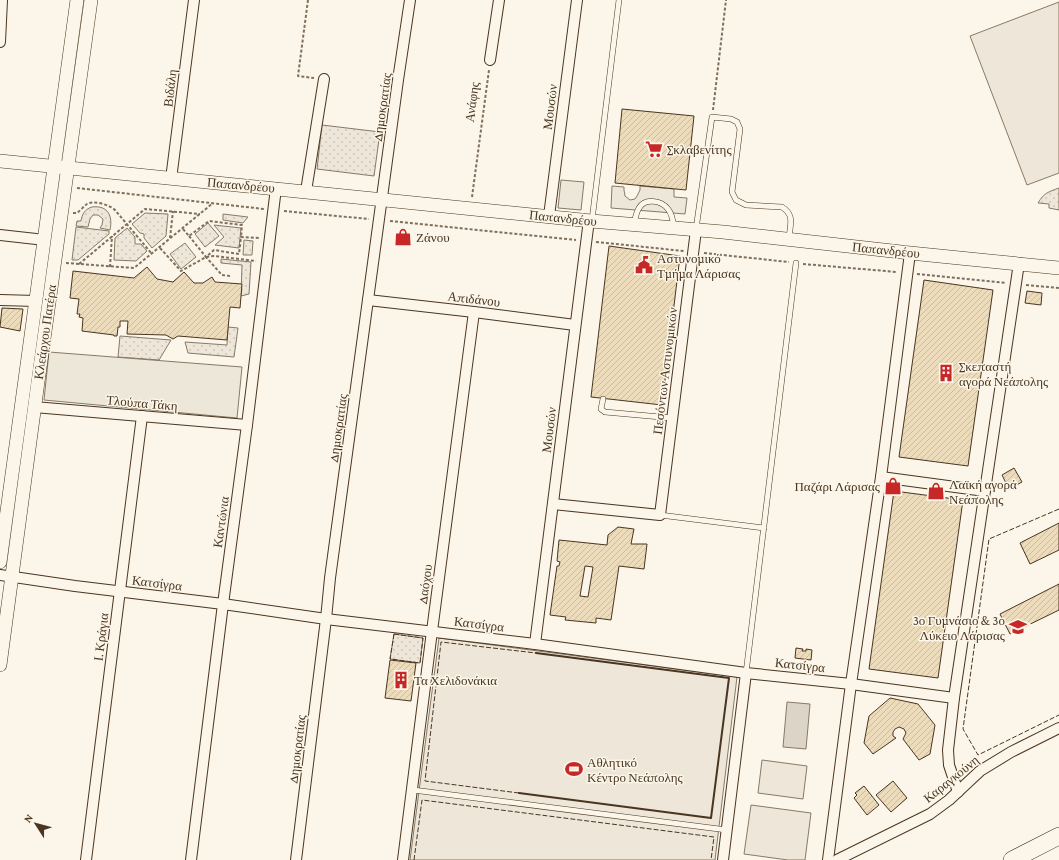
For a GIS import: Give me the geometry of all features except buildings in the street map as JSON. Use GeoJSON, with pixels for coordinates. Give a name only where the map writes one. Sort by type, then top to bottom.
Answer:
{"type":"FeatureCollection","features":[{"type":"Feature","properties":{"kind":"highway"},"geometry":{"type":"LineString","coordinates":[[1012,860],[1059,836]]}},
{"type":"Feature","properties":{"kind":"street"},"geometry":{"type":"LineString","coordinates":[[0,42],[2,0]]}},
{"type":"Feature","properties":{"kind":"street","name":"Κλεάρχου Πατέρα"},"geometry":{"type":"LineString","coordinates":[[0,665],[6,576],[34,407],[65,187],[61,168],[78,0]]}},
{"type":"Feature","properties":{"kind":"street","name":"Κλεάρχου Πατέρα"},"geometry":{"type":"LineString","coordinates":[[0,562],[45,240],[61,168],[91,0]]}},
{"type":"Feature","properties":{"kind":"street","name":"Βιδάλη"},"geometry":{"type":"LineString","coordinates":[[171,179],[194,0]]}},
{"type":"Feature","properties":{"kind":"street","name":"Δημοκρατίας"},"geometry":{"type":"LineString","coordinates":[[296,860],[330,578],[410,0]]}},
{"type":"Feature","properties":{"kind":"street"},"geometry":{"type":"LineString","coordinates":[[490,60],[499,0]]}},
{"type":"Feature","properties":{"kind":"street","name":"Μουσών"},"geometry":{"type":"LineString","coordinates":[[549,216],[577,0]]}},
{"type":"Feature","properties":{"kind":"street"},"geometry":{"type":"LineString","coordinates":[[306,191],[324,79]]}},
{"type":"Feature","properties":{"kind":"street","name":"Παπανδρέου"},"geometry":{"type":"LineString","coordinates":[[0,161],[789,239],[1059,268]]}},
{"type":"Feature","properties":{"kind":"street","name":"Καντώνια"},"geometry":{"type":"LineString","coordinates":[[191,860],[268,262],[276,188]]}},
{"type":"Feature","properties":{"kind":"street","name":"Μουσών"},"geometry":{"type":"LineString","coordinates":[[535,644],[586,241],[590,220]]}},
{"type":"Feature","properties":{"kind":"street","name":"Πεσόντων Αστυνομικών"},"geometry":{"type":"LineString","coordinates":[[660,515],[696,230]]}},
{"type":"Feature","properties":{"kind":"street"},"geometry":{"type":"LineString","coordinates":[[0,235],[45,240]]}},
{"type":"Feature","properties":{"kind":"street"},"geometry":{"type":"LineString","coordinates":[[828,860],[881,477],[910,253]]}},
{"type":"Feature","properties":{"kind":"street"},"geometry":{"type":"LineString","coordinates":[[958,792],[949,765],[948,750],[954,698],[1019,263]]}},
{"type":"Feature","properties":{"kind":"street"},"geometry":{"type":"LineString","coordinates":[[0,300],[36,301]]}},
{"type":"Feature","properties":{"kind":"street","name":"Απιδάνου"},"geometry":{"type":"LineString","coordinates":[[368,300],[576,325]]}},
{"type":"Feature","properties":{"kind":"street","name":"Δαόχου"},"geometry":{"type":"LineString","coordinates":[[404,860],[432,631],[474,312]]}},
{"type":"Feature","properties":{"kind":"street","name":"Τλούπα Τάκη"},"geometry":{"type":"LineString","coordinates":[[34,407],[247,425]]}},
{"type":"Feature","properties":{"kind":"street","name":"Ι. Κράγια"},"geometry":{"type":"LineString","coordinates":[[86,860],[142,416]]}},
{"type":"Feature","properties":{"kind":"street"},"geometry":{"type":"LineString","coordinates":[[881,477],[985,491]]}},
{"type":"Feature","properties":{"kind":"street"},"geometry":{"type":"LineString","coordinates":[[553,504],[660,515]]}},
{"type":"Feature","properties":{"kind":"street","name":"Κατσίγρα"},"geometry":{"type":"LineString","coordinates":[[6,576],[326,619],[432,631],[746,673],[852,684],[954,698]]}},
{"type":"Feature","properties":{"kind":"street"},"geometry":{"type":"LineString","coordinates":[[723,860],[746,673]]}},
{"type":"Feature","properties":{"kind":"street","name":"Καραγκούνη"},"geometry":{"type":"LineString","coordinates":[[837,860],[930,814],[949,800],[980,771],[1011,752],[1059,728]]}},
{"type":"Feature","properties":{"kind":"lane"},"geometry":{"type":"LineString","coordinates":[[590,220],[619,0]]}},
{"type":"Feature","properties":{"kind":"lane"},"geometry":{"type":"LineString","coordinates":[[696,230],[712,117],[731,119],[737,122],[740,128],[732,192],[736,200],[746,205],[782,207],[788,210],[791,216],[789,239]]}},
{"type":"Feature","properties":{"kind":"lane"},"geometry":{"type":"LineString","coordinates":[[634,224],[638,208],[644,203],[657,201],[669,210],[675,228]]}},
{"type":"Feature","properties":{"kind":"lane"},"geometry":{"type":"LineString","coordinates":[[746,673],[796,263]]}},
{"type":"Feature","properties":{"kind":"lane"},"geometry":{"type":"LineString","coordinates":[[603,399],[602,409],[605,412],[672,418]]}},
{"type":"Feature","properties":{"kind":"lane"},"geometry":{"type":"LineString","coordinates":[[660,515],[764,528]]}},
{"type":"Feature","properties":{"kind":"lane"},"geometry":{"type":"LineString","coordinates":[[413,790],[727,830]]}},
{"type":"Feature","properties":{"kind":"path"},"geometry":{"type":"LineString","coordinates":[[308,0],[298,76],[324,79]]}},
{"type":"Feature","properties":{"kind":"path"},"geometry":{"type":"LineString","coordinates":[[712,117],[726,0]]}},
{"type":"Feature","properties":{"kind":"path","name":"Ανάφης"},"geometry":{"type":"LineString","coordinates":[[471,208],[490,60]]}},
{"type":"Feature","properties":{"kind":"path"},"geometry":{"type":"LineString","coordinates":[[65,187],[273,210],[1059,288]]}},
{"type":"Feature","properties":{"kind":"path"},"geometry":{"type":"LineString","coordinates":[[61,211],[78,213],[87,204],[91,203],[106,205],[114,209],[152,254]]}},
{"type":"Feature","properties":{"kind":"path"},"geometry":{"type":"LineString","coordinates":[[55,262],[134,268],[213,203]]}},
{"type":"Feature","properties":{"kind":"path"},"geometry":{"type":"LineString","coordinates":[[79,264],[145,209],[200,214]]}},
{"type":"Feature","properties":{"kind":"path"},"geometry":{"type":"LineString","coordinates":[[170,239],[173,211]]}},
{"type":"Feature","properties":{"kind":"path"},"geometry":{"type":"LineString","coordinates":[[160,248],[181,271],[206,257],[214,250],[239,254],[242,225],[208,221],[189,236]]}},
{"type":"Feature","properties":{"kind":"path"},"geometry":{"type":"LineString","coordinates":[[183,228],[222,275],[230,276]]}},
{"type":"Feature","properties":{"kind":"path"},"geometry":{"type":"LineString","coordinates":[[110,267],[112,236]]}},
{"type":"Feature","properties":{"kind":"path"},"geometry":{"type":"LineString","coordinates":[[241,236],[270,239]]}},
{"type":"Feature","properties":{"kind":"path"},"geometry":{"type":"LineString","coordinates":[[206,257],[214,256],[268,262]]}},
{"type":"Feature","properties":{"kind":"shaded area"},"geometry":{"type":"Polygon","coordinates":[[[1059,2],[1059,173],[1027,185],[970,36],[1059,2]]]}},
{"type":"Feature","properties":{"kind":"shaded area"},"geometry":{"type":"Polygon","coordinates":[[[322,125],[380,132],[374,176],[317,169],[322,125]]]}},
{"type":"Feature","properties":{"kind":"shaded area"},"geometry":{"type":"Polygon","coordinates":[[[561,180],[584,182],[581,210],[558,208],[561,180]]]}},
{"type":"Feature","properties":{"kind":"shaded area"},"geometry":{"type":"Polygon","coordinates":[[[612,186],[624,187],[625,196],[630,200],[635,199],[640,190],[640,186],[674,189],[674,197],[687,198],[685,214],[611,208],[612,186]]]}},
{"type":"Feature","properties":{"kind":"shaded area"},"geometry":{"type":"Polygon","coordinates":[[[1059,188],[1059,210],[1049,208],[1049,204],[1038,203],[1047,193],[1059,188]]]}},
{"type":"Feature","properties":{"kind":"shaded area"},"geometry":{"type":"Polygon","coordinates":[[[92,207],[102,208],[108,212],[111,220],[110,230],[100,228],[103,219],[98,215],[93,215],[90,219],[88,227],[76,226],[77,221],[81,221],[84,212],[92,207]]]}},
{"type":"Feature","properties":{"kind":"shaded area"},"geometry":{"type":"Polygon","coordinates":[[[145,213],[168,214],[166,236],[152,248],[144,238],[144,234],[140,233],[132,224],[145,213]]]}},
{"type":"Feature","properties":{"kind":"shaded area"},"geometry":{"type":"Polygon","coordinates":[[[223,214],[248,217],[243,223],[223,220],[223,214]]]}},
{"type":"Feature","properties":{"kind":"shaded area"},"geometry":{"type":"Polygon","coordinates":[[[208,223],[219,236],[205,247],[195,234],[208,223]]]}},
{"type":"Feature","properties":{"kind":"shaded area"},"geometry":{"type":"Polygon","coordinates":[[[214,225],[241,228],[239,248],[215,245],[224,237],[214,225]]]}},
{"type":"Feature","properties":{"kind":"shaded area"},"geometry":{"type":"Polygon","coordinates":[[[76,227],[109,231],[109,234],[78,260],[72,260],[76,227]]]}},
{"type":"Feature","properties":{"kind":"shaded area"},"geometry":{"type":"Polygon","coordinates":[[[127,228],[135,237],[135,244],[141,244],[147,251],[136,261],[114,260],[115,238],[127,228]]]}},
{"type":"Feature","properties":{"kind":"shaded area"},"geometry":{"type":"Polygon","coordinates":[[[244,240],[253,241],[252,255],[243,255],[244,240]]]}},
{"type":"Feature","properties":{"kind":"shaded area"},"geometry":{"type":"Polygon","coordinates":[[[185,243],[196,257],[181,269],[170,254],[185,243]]]}},
{"type":"Feature","properties":{"kind":"shaded area"},"geometry":{"type":"Polygon","coordinates":[[[221,259],[251,262],[249,294],[241,296],[242,265],[221,263],[221,259]]]}},
{"type":"Feature","properties":{"kind":"shaded area"},"geometry":{"type":"Polygon","coordinates":[[[228,327],[238,328],[234,357],[188,353],[185,342],[227,345],[228,327]]]}},
{"type":"Feature","properties":{"kind":"shaded area"},"geometry":{"type":"Polygon","coordinates":[[[120,336],[171,340],[159,360],[118,357],[120,336]]]}},
{"type":"Feature","properties":{"kind":"shaded area"},"geometry":{"type":"Polygon","coordinates":[[[49,352],[242,367],[237,418],[44,400],[49,352]]]}},
{"type":"Feature","properties":{"kind":"shaded area"},"geometry":{"type":"Polygon","coordinates":[[[394,634],[423,638],[420,663],[390,659],[394,634]]]}},
{"type":"Feature","properties":{"kind":"shaded area","name":"Αθλητικό Κέντρο Νεάπολης"},"geometry":{"type":"Polygon","coordinates":[[[439,638],[737,677],[715,860],[410,860],[439,638]]]}},
{"type":"Feature","properties":{"kind":"shaded area"},"geometry":{"type":"Polygon","coordinates":[[[787,702],[810,704],[806,749],[783,747],[787,702]]]}},
{"type":"Feature","properties":{"kind":"shaded area"},"geometry":{"type":"Polygon","coordinates":[[[762,760],[807,766],[803,799],[758,793],[762,760]]]}},
{"type":"Feature","properties":{"kind":"shaded area"},"geometry":{"type":"Polygon","coordinates":[[[751,805],[811,813],[805,860],[788,860],[744,854],[751,805]]]}},
{"type":"Feature","properties":{"kind":"fence"},"geometry":{"type":"LineString","coordinates":[[1059,509],[989,539],[963,729],[978,755],[1059,715]]}},
{"type":"Feature","properties":{"kind":"fence"},"geometry":{"type":"LineString","coordinates":[[394,634],[423,638],[420,663],[390,659],[394,634]]}},
{"type":"Feature","properties":{"kind":"fence"},"geometry":{"type":"LineString","coordinates":[[519,793],[425,781],[441,642],[536,653]]}},
{"type":"Feature","properties":{"kind":"fence"},"geometry":{"type":"LineString","coordinates":[[414,860],[422,800],[714,837],[711,860]]}},
{"type":"Feature","properties":{"kind":"wall"},"geometry":{"type":"LineString","coordinates":[[519,793],[711,818],[729,678],[536,653]]}},
{"type":"Feature","properties":{"kind":"place","name":"Σκλαβενίτης"},"geometry":{"type":"Point","coordinates":[654,149]}},
{"type":"Feature","properties":{"kind":"place","name":"Ζάνου"},"geometry":{"type":"Point","coordinates":[403,237]}},
{"type":"Feature","properties":{"kind":"place","name":"Αστυνομικό Τμήμα Λάρισας"},"geometry":{"type":"Point","coordinates":[644,265]}},
{"type":"Feature","properties":{"kind":"place","name":"Σκεπαστή αγορά Νεάπολης"},"geometry":{"type":"Point","coordinates":[946,373]}},
{"type":"Feature","properties":{"kind":"place","name":"Παζάρι Λάρισας"},"geometry":{"type":"Point","coordinates":[893,486]}},
{"type":"Feature","properties":{"kind":"place","name":"Λαϊκή αγορά Νεάπολης"},"geometry":{"type":"Point","coordinates":[936,491]}},
{"type":"Feature","properties":{"kind":"place","name":"3ο Γυμνάσιο & 3ο Λύκειο Λάρισας"},"geometry":{"type":"Point","coordinates":[1018,627]}},
{"type":"Feature","properties":{"kind":"place","name":"Τα Χελιδονάκια"},"geometry":{"type":"Point","coordinates":[401,680]}},
{"type":"Feature","properties":{"kind":"place","name":"Αθλητικό Κέντρο Νεάπολης"},"geometry":{"type":"Point","coordinates":[574,769]}}]}
